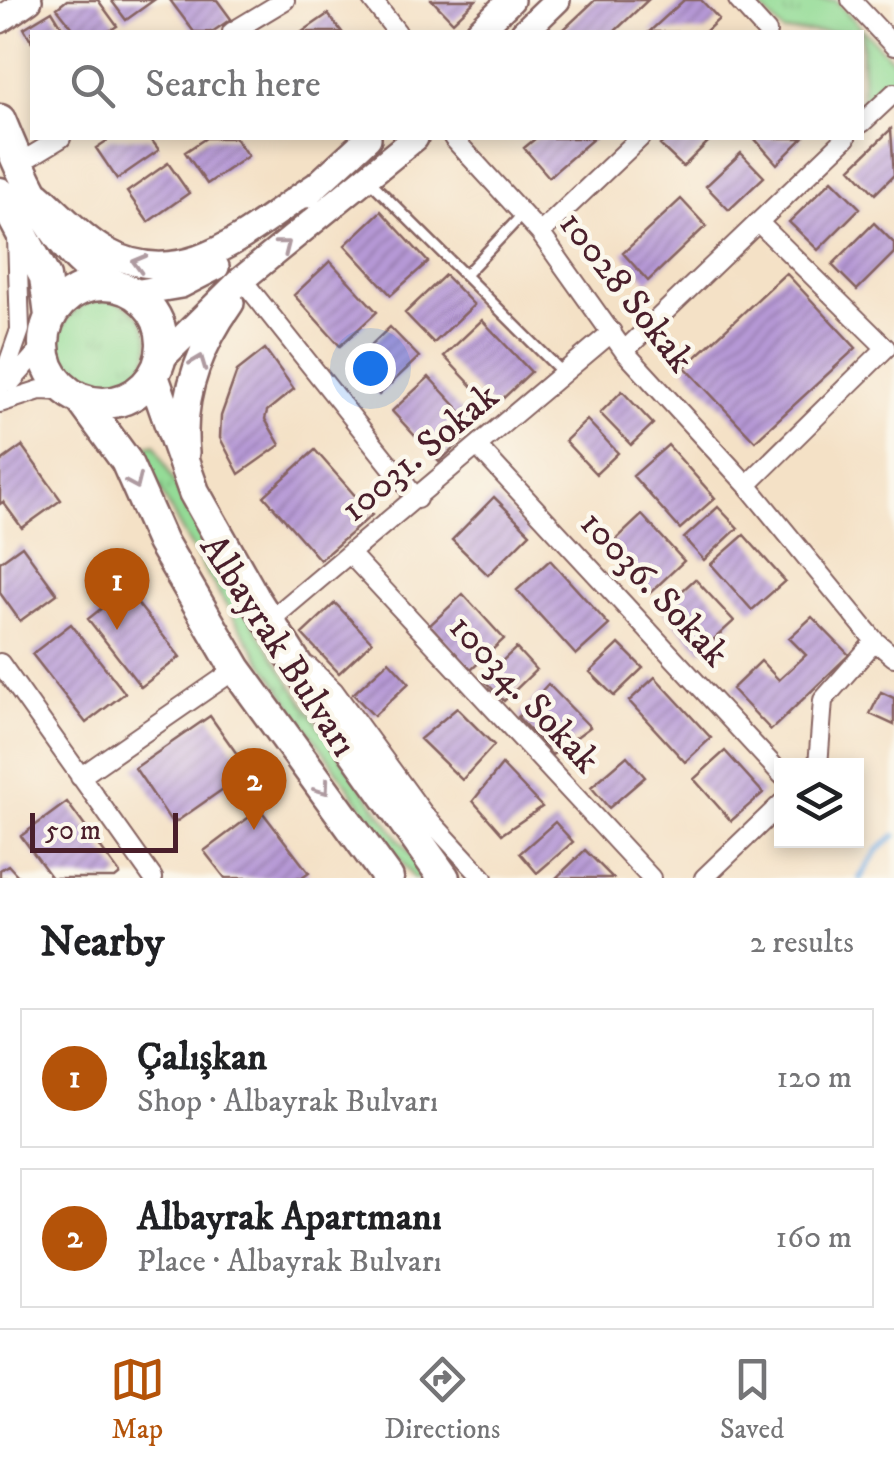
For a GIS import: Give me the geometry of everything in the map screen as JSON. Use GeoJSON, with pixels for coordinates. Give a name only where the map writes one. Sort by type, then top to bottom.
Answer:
{"type":"FeatureCollection","features":[{"type":"Feature","properties":{"kind":"main road"},"geometry":{"type":"LineString","coordinates":[[0,120],[25,176],[80,262],[126,290],[158,322],[157,368],[123,401],[73,396],[51,375],[45,277],[0,193]]}},
{"type":"Feature","properties":{"kind":"main road"},"geometry":{"type":"LineString","coordinates":[[47,330],[62,300],[80,289],[126,290]]}},
{"type":"Feature","properties":{"kind":"main road","name":"Albayrak Bulvarı"},"geometry":{"type":"LineString","coordinates":[[157,368],[194,492],[290,656],[444,878]]}},
{"type":"Feature","properties":{"kind":"main road","name":"Albayrak Bulvarı"},"geometry":{"type":"LineString","coordinates":[[73,396],[126,461],[162,542],[236,669],[388,878]]}},
{"type":"Feature","properties":{"kind":"street"},"geometry":{"type":"LineString","coordinates":[[0,20],[28,0]]}},
{"type":"Feature","properties":{"kind":"street"},"geometry":{"type":"LineString","coordinates":[[235,30],[285,0]]}},
{"type":"Feature","properties":{"kind":"street"},"geometry":{"type":"LineString","coordinates":[[372,0],[394,30]]}},
{"type":"Feature","properties":{"kind":"street"},"geometry":{"type":"LineString","coordinates":[[480,30],[512,0]]}},
{"type":"Feature","properties":{"kind":"street"},"geometry":{"type":"LineString","coordinates":[[526,30],[557,0]]}},
{"type":"Feature","properties":{"kind":"street"},"geometry":{"type":"LineString","coordinates":[[738,0],[759,29]]}},
{"type":"Feature","properties":{"kind":"street"},"geometry":{"type":"LineString","coordinates":[[852,0],[894,46]]}},
{"type":"Feature","properties":{"kind":"street"},"geometry":{"type":"LineString","coordinates":[[864,120],[894,93]]}},
{"type":"Feature","properties":{"kind":"street"},"geometry":{"type":"LineString","coordinates":[[60,140],[25,176],[101,248],[135,264],[166,268],[202,260],[317,184]]}},
{"type":"Feature","properties":{"kind":"street"},"geometry":{"type":"LineString","coordinates":[[126,290],[198,279],[254,239],[366,140]]}},
{"type":"Feature","properties":{"kind":"street"},"geometry":{"type":"LineString","coordinates":[[157,368],[250,276],[413,140]]}},
{"type":"Feature","properties":{"kind":"street","name":"10028 Sokak"},"geometry":{"type":"LineString","coordinates":[[455,140],[540,233],[624,351],[747,485],[875,641],[894,656]]}},
{"type":"Feature","properties":{"kind":"street"},"geometry":{"type":"LineString","coordinates":[[540,233],[638,140]]}},
{"type":"Feature","properties":{"kind":"street"},"geometry":{"type":"LineString","coordinates":[[624,351],[844,140]]}},
{"type":"Feature","properties":{"kind":"street"},"geometry":{"type":"LineString","coordinates":[[0,390],[20,330],[16,222]]}},
{"type":"Feature","properties":{"kind":"street"},"geometry":{"type":"LineString","coordinates":[[747,485],[886,348],[759,223]]}},
{"type":"Feature","properties":{"kind":"street"},"geometry":{"type":"LineString","coordinates":[[194,492],[184,437],[189,389],[213,329],[250,276]]}},
{"type":"Feature","properties":{"kind":"street"},"geometry":{"type":"LineString","coordinates":[[250,276],[417,499]]}},
{"type":"Feature","properties":{"kind":"street"},"geometry":{"type":"LineString","coordinates":[[0,390],[47,330]]}},
{"type":"Feature","properties":{"kind":"street","name":"10031. Sokak"},"geometry":{"type":"LineString","coordinates":[[268,622],[612,332]]}},
{"type":"Feature","properties":{"kind":"street"},"geometry":{"type":"LineString","coordinates":[[0,402],[40,390],[73,396]]}},
{"type":"Feature","properties":{"kind":"street","name":"10036. Sokak"},"geometry":{"type":"LineString","coordinates":[[478,446],[774,766]]}},
{"type":"Feature","properties":{"kind":"street","name":"10034. Sokak"},"geometry":{"type":"LineString","coordinates":[[350,554],[651,878]]}},
{"type":"Feature","properties":{"kind":"street"},"geometry":{"type":"LineString","coordinates":[[819,758],[823,700],[875,641]]}},
{"type":"Feature","properties":{"kind":"street","name":"Albayrak Bulvarı"},"geometry":{"type":"LineString","coordinates":[[290,656],[304,662],[334,691],[424,813],[483,878]]}},
{"type":"Feature","properties":{"kind":"street"},"geometry":{"type":"LineString","coordinates":[[0,663],[153,878]]}},
{"type":"Feature","properties":{"kind":"street"},"geometry":{"type":"LineString","coordinates":[[80,777],[236,669]]}},
{"type":"Feature","properties":{"kind":"street","name":"Albayrak Bulvarı"},"geometry":{"type":"LineString","coordinates":[[383,793],[424,813]]}},
{"type":"Feature","properties":{"kind":"street"},"geometry":{"type":"LineString","coordinates":[[704,878],[774,811]]}},
{"type":"Feature","properties":{"kind":"lane"},"geometry":{"type":"LineString","coordinates":[[367,178],[563,374]]}},
{"type":"Feature","properties":{"kind":"lane"},"geometry":{"type":"LineString","coordinates":[[464,276],[523,214]]}},
{"type":"Feature","properties":{"kind":"green space"},"geometry":{"type":"Polygon","coordinates":[[[753,0],[835,0],[864,30],[782,30],[753,0]]]}},
{"type":"Feature","properties":{"kind":"green space"},"geometry":{"type":"Polygon","coordinates":[[[864,30],[894,62],[894,76],[864,105],[864,30]]]}},
{"type":"Feature","properties":{"kind":"green space"},"geometry":{"type":"Polygon","coordinates":[[[104,300],[136,313],[149,345],[136,377],[104,390],[72,377],[59,345],[72,313],[104,300]]]}},
{"type":"Feature","properties":{"kind":"green space"},"geometry":{"type":"Polygon","coordinates":[[[155,444],[214,558],[281,668],[428,878],[413,878],[233,616],[139,448],[155,444]]]}},
{"type":"Feature","properties":{"kind":"building"},"geometry":{"type":"Polygon","coordinates":[[[67,0],[98,0],[117,26],[111,30],[74,30],[57,8],[67,0]]]}},
{"type":"Feature","properties":{"kind":"building"},"geometry":{"type":"Polygon","coordinates":[[[111,0],[154,0],[126,20],[111,0]]]}},
{"type":"Feature","properties":{"kind":"building"},"geometry":{"type":"Polygon","coordinates":[[[170,0],[217,0],[231,19],[215,30],[192,30],[170,0]]]}},
{"type":"Feature","properties":{"kind":"building"},"geometry":{"type":"Polygon","coordinates":[[[432,0],[476,0],[453,22],[432,0]]]}},
{"type":"Feature","properties":{"kind":"building"},"geometry":{"type":"Polygon","coordinates":[[[595,0],[648,0],[616,30],[563,30],[595,0]]]}},
{"type":"Feature","properties":{"kind":"building"},"geometry":{"type":"Polygon","coordinates":[[[684,0],[701,0],[719,19],[707,30],[651,30],[684,0]]]}},
{"type":"Feature","properties":{"kind":"building"},"geometry":{"type":"Polygon","coordinates":[[[52,11],[64,30],[30,30],[30,38],[24,28],[52,11]]]}},
{"type":"Feature","properties":{"kind":"building"},"geometry":{"type":"Polygon","coordinates":[[[328,14],[340,30],[305,30],[328,14]]]}},
{"type":"Feature","properties":{"kind":"building"},"geometry":{"type":"Polygon","coordinates":[[[891,129],[894,175],[875,194],[851,168],[891,129]]]}},
{"type":"Feature","properties":{"kind":"building"},"geometry":{"type":"Polygon","coordinates":[[[108,140],[152,140],[159,150],[117,179],[96,148],[108,140]]]}},
{"type":"Feature","properties":{"kind":"building"},"geometry":{"type":"Polygon","coordinates":[[[203,140],[236,140],[248,156],[207,184],[185,152],[203,140]]]}},
{"type":"Feature","properties":{"kind":"building"},"geometry":{"type":"Polygon","coordinates":[[[534,140],[592,140],[549,177],[524,148],[534,140]]]}},
{"type":"Feature","properties":{"kind":"building"},"geometry":{"type":"Polygon","coordinates":[[[666,140],[710,140],[683,167],[660,145],[666,140]]]}},
{"type":"Feature","properties":{"kind":"building"},"geometry":{"type":"Polygon","coordinates":[[[756,140],[801,140],[777,164],[756,140]]]}},
{"type":"Feature","properties":{"kind":"building"},"geometry":{"type":"Polygon","coordinates":[[[741,153],[764,177],[729,210],[706,186],[741,153]]]}},
{"type":"Feature","properties":{"kind":"building"},"geometry":{"type":"Polygon","coordinates":[[[168,163],[189,193],[148,222],[127,192],[168,163]]]}},
{"type":"Feature","properties":{"kind":"building"},"geometry":{"type":"Polygon","coordinates":[[[832,180],[860,208],[818,250],[789,222],[832,180]]]}},
{"type":"Feature","properties":{"kind":"building"},"geometry":{"type":"Polygon","coordinates":[[[681,199],[706,226],[648,281],[623,253],[681,199]]]}},
{"type":"Feature","properties":{"kind":"building"},"geometry":{"type":"Polygon","coordinates":[[[381,211],[428,262],[391,295],[345,245],[381,211]]]}},
{"type":"Feature","properties":{"kind":"building"},"geometry":{"type":"Polygon","coordinates":[[[874,223],[894,243],[894,253],[857,290],[832,265],[874,223]]]}},
{"type":"Feature","properties":{"kind":"building"},"geometry":{"type":"Polygon","coordinates":[[[330,261],[377,312],[340,346],[294,295],[330,261]]]}},
{"type":"Feature","properties":{"kind":"building"},"geometry":{"type":"Polygon","coordinates":[[[786,273],[856,348],[755,441],[685,367],[786,273]]]}},
{"type":"Feature","properties":{"kind":"building"},"geometry":{"type":"Polygon","coordinates":[[[445,275],[474,305],[434,343],[405,313],[445,275]]]}},
{"type":"Feature","properties":{"kind":"building"},"geometry":{"type":"Polygon","coordinates":[[[482,320],[531,372],[493,408],[444,356],[482,320]]]}},
{"type":"Feature","properties":{"kind":"building"},"geometry":{"type":"Polygon","coordinates":[[[390,327],[419,357],[379,395],[350,365],[390,327]]]}},
{"type":"Feature","properties":{"kind":"building"},"geometry":{"type":"Polygon","coordinates":[[[265,349],[294,389],[267,411],[265,419],[280,445],[239,474],[220,438],[221,416],[237,371],[265,349]]]}},
{"type":"Feature","properties":{"kind":"building"},"geometry":{"type":"Polygon","coordinates":[[[429,377],[476,428],[439,462],[392,411],[429,377]]]}},
{"type":"Feature","properties":{"kind":"building"},"geometry":{"type":"Polygon","coordinates":[[[622,391],[653,424],[631,445],[600,413],[622,391]]]}},
{"type":"Feature","properties":{"kind":"building"},"geometry":{"type":"Polygon","coordinates":[[[587,420],[618,453],[596,474],[565,441],[587,420]]]}},
{"type":"Feature","properties":{"kind":"building"},"geometry":{"type":"Polygon","coordinates":[[[668,445],[715,498],[680,529],[633,476],[668,445]]]}},
{"type":"Feature","properties":{"kind":"building"},"geometry":{"type":"Polygon","coordinates":[[[22,446],[61,500],[22,528],[3,502],[0,504],[0,462],[22,446]]]}},
{"type":"Feature","properties":{"kind":"building"},"geometry":{"type":"Polygon","coordinates":[[[315,450],[372,515],[320,560],[264,496],[315,450]]]}},
{"type":"Feature","properties":{"kind":"building"},"geometry":{"type":"Polygon","coordinates":[[[494,497],[530,533],[488,575],[452,540],[494,497]]]}},
{"type":"Feature","properties":{"kind":"building"},"geometry":{"type":"Polygon","coordinates":[[[718,507],[738,528],[704,560],[684,538],[718,507]]]}},
{"type":"Feature","properties":{"kind":"building"},"geometry":{"type":"Polygon","coordinates":[[[642,515],[684,561],[650,593],[608,547],[642,515]]]}},
{"type":"Feature","properties":{"kind":"building"},"geometry":{"type":"Polygon","coordinates":[[[744,535],[785,581],[752,610],[711,564],[744,535]]]}},
{"type":"Feature","properties":{"kind":"building"},"geometry":{"type":"Polygon","coordinates":[[[22,546],[57,594],[20,621],[0,593],[0,562],[22,546]]]}},
{"type":"Feature","properties":{"kind":"building"},"geometry":{"type":"Polygon","coordinates":[[[550,560],[609,625],[576,655],[517,590],[550,560]]]}},
{"type":"Feature","properties":{"kind":"building"},"geometry":{"type":"Polygon","coordinates":[[[695,579],[734,621],[701,651],[662,609],[695,579]]]}},
{"type":"Feature","properties":{"kind":"building"},"geometry":{"type":"Polygon","coordinates":[[[126,589],[180,657],[141,687],[88,619],[126,589]]]}},
{"type":"Feature","properties":{"kind":"building"},"geometry":{"type":"Polygon","coordinates":[[[463,594],[504,639],[471,670],[430,625],[463,594]]]}},
{"type":"Feature","properties":{"kind":"building"},"geometry":{"type":"Polygon","coordinates":[[[335,603],[372,642],[339,673],[302,634],[335,603]]]}},
{"type":"Feature","properties":{"kind":"building"},"geometry":{"type":"Polygon","coordinates":[[[812,617],[849,655],[771,730],[732,689],[761,661],[779,680],[806,655],[789,638],[812,617]]]}},
{"type":"Feature","properties":{"kind":"building"},"geometry":{"type":"Polygon","coordinates":[[[71,624],[125,693],[86,723],[32,654],[71,624]]]}},
{"type":"Feature","properties":{"kind":"building"},"geometry":{"type":"Polygon","coordinates":[[[619,644],[643,668],[614,696],[590,672],[619,644]]]}},
{"type":"Feature","properties":{"kind":"building"},"geometry":{"type":"Polygon","coordinates":[[[516,648],[536,670],[504,701],[483,679],[516,648]]]}},
{"type":"Feature","properties":{"kind":"building"},"geometry":{"type":"Polygon","coordinates":[[[389,661],[409,683],[374,716],[353,694],[389,661]]]}},
{"type":"Feature","properties":{"kind":"building"},"geometry":{"type":"Polygon","coordinates":[[[655,677],[711,738],[685,762],[629,701],[655,677]]]}},
{"type":"Feature","properties":{"kind":"building"},"geometry":{"type":"Polygon","coordinates":[[[548,684],[590,727],[552,755],[518,717],[548,684]]]}},
{"type":"Feature","properties":{"kind":"building"},"geometry":{"type":"Polygon","coordinates":[[[881,692],[894,698],[894,725],[870,714],[881,692]]]}},
{"type":"Feature","properties":{"kind":"building"},"geometry":{"type":"Polygon","coordinates":[[[457,708],[494,745],[462,780],[420,739],[457,708]]]}},
{"type":"Feature","properties":{"kind":"building"},"geometry":{"type":"Polygon","coordinates":[[[210,716],[249,771],[173,824],[135,768],[210,716]]]}},
{"type":"Feature","properties":{"kind":"building"},"geometry":{"type":"Polygon","coordinates":[[[725,751],[763,793],[731,821],[694,779],[725,751]]]}},
{"type":"Feature","properties":{"kind":"building"},"geometry":{"type":"Polygon","coordinates":[[[627,756],[645,777],[609,808],[591,787],[627,756]]]}},
{"type":"Feature","properties":{"kind":"building"},"geometry":{"type":"Polygon","coordinates":[[[502,765],[542,807],[502,834],[473,801],[502,765]]]}},
{"type":"Feature","properties":{"kind":"building"},"geometry":{"type":"Polygon","coordinates":[[[67,802],[120,874],[115,878],[52,878],[21,836],[67,802]]]}},
{"type":"Feature","properties":{"kind":"building"},"geometry":{"type":"Polygon","coordinates":[[[260,809],[309,873],[302,878],[225,878],[204,851],[260,809]]]}},
{"type":"Feature","properties":{"kind":"building"},"geometry":{"type":"Polygon","coordinates":[[[555,822],[573,842],[537,873],[520,853],[555,822]]]}},
{"type":"Feature","properties":{"kind":"building"},"geometry":{"type":"Polygon","coordinates":[[[585,850],[613,878],[556,878],[585,850]]]}},
{"type":"Feature","properties":{"kind":"building"},"geometry":{"type":"Polygon","coordinates":[[[8,865],[20,878],[0,878],[0,870],[8,865]]]}},
{"type":"Feature","properties":{"kind":"waterway"},"geometry":{"type":"LineString","coordinates":[[860,878],[878,850],[894,836]]}},
{"type":"Feature","properties":{"kind":"place","name":"Çalışkan"},"geometry":{"type":"Point","coordinates":[117,630]}},
{"type":"Feature","properties":{"kind":"place","name":"Albayrak Apartmanı"},"geometry":{"type":"Point","coordinates":[254,830]}}]}
